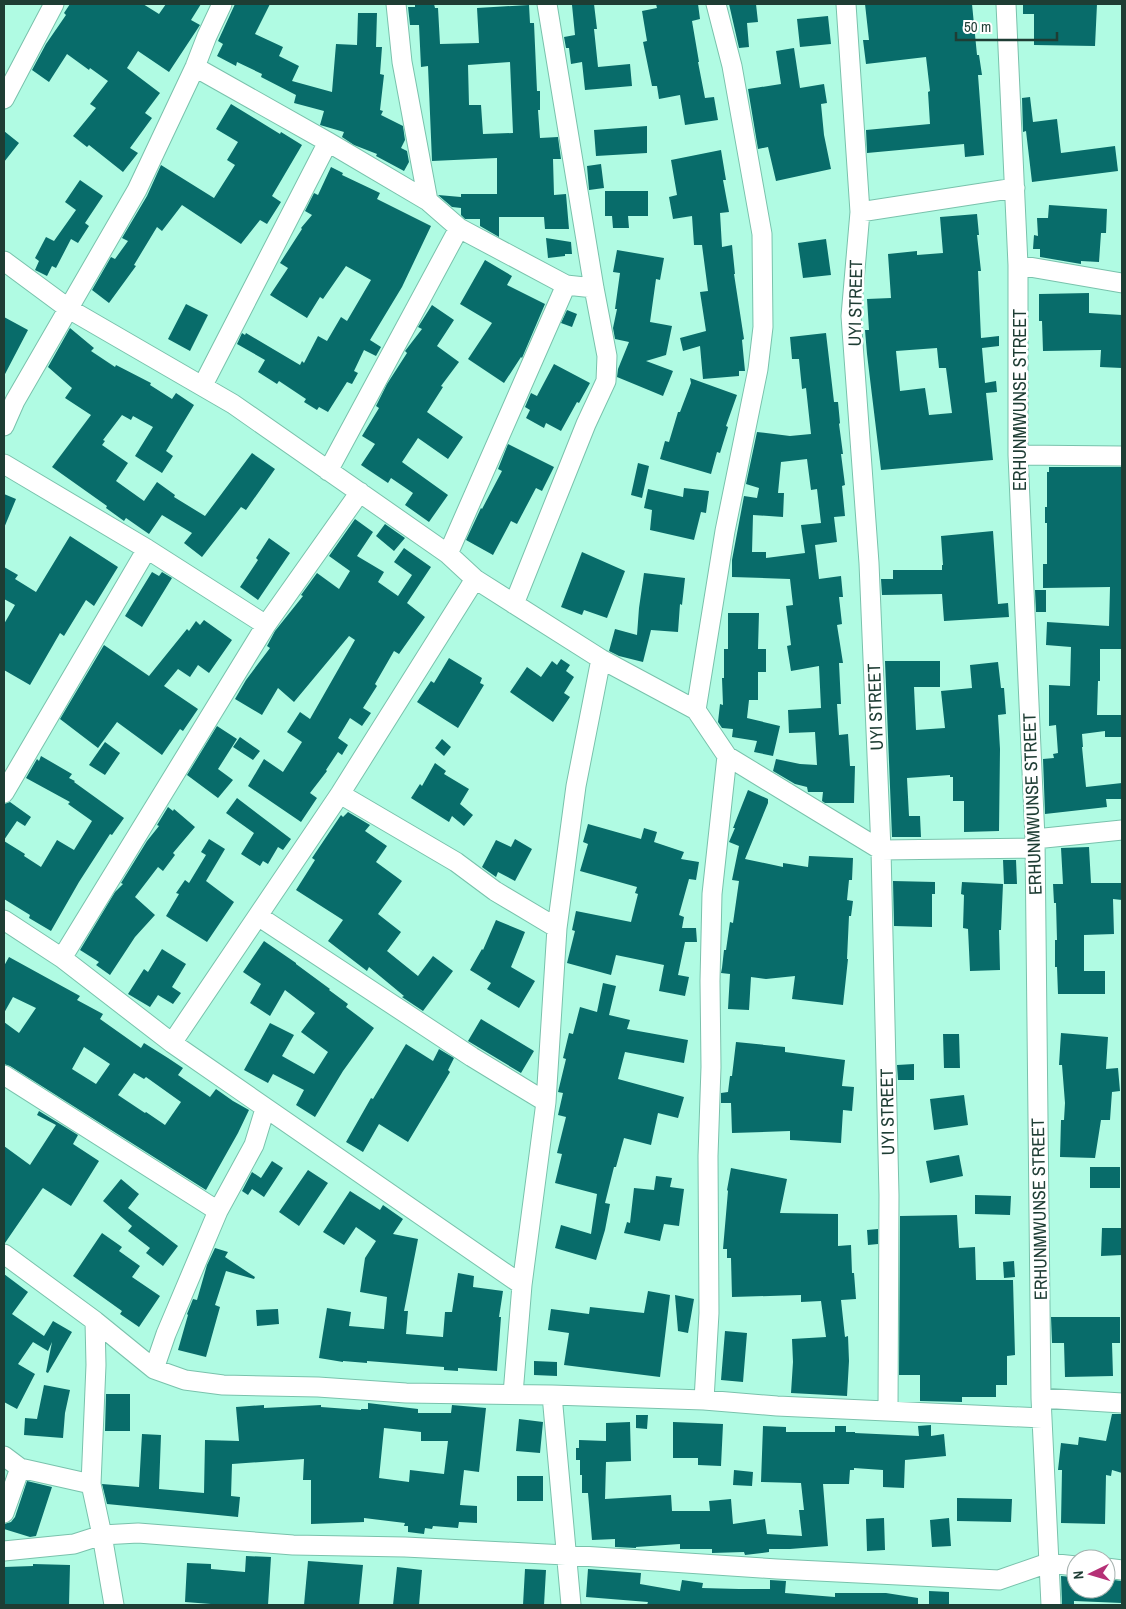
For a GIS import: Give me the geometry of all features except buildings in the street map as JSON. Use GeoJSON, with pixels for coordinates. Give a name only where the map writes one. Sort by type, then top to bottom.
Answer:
{"type":"FeatureCollection","features":[{"type":"Feature","properties":{"kind":"street"},"geometry":{"type":"LineString","coordinates":[[4,99],[54,4]]}},
{"type":"Feature","properties":{"kind":"street"},"geometry":{"type":"LineString","coordinates":[[4,426],[15,402],[137,190],[195,67],[206,36],[222,4]]}},
{"type":"Feature","properties":{"kind":"street"},"geometry":{"type":"LineString","coordinates":[[396,4],[402,62],[428,201]]}},
{"type":"Feature","properties":{"kind":"street"},"geometry":{"type":"LineString","coordinates":[[514,604],[586,424],[606,380],[607,356],[547,4]]}},
{"type":"Feature","properties":{"kind":"street"},"geometry":{"type":"LineString","coordinates":[[696,710],[725,531],[758,369],[763,327],[762,234],[732,66],[716,4]]}},
{"type":"Feature","properties":{"kind":"street","name":"UYI STREET"},"geometry":{"type":"LineString","coordinates":[[846,4],[860,212],[851,316],[869,563],[881,850],[889,1194],[888,1411]]}},
{"type":"Feature","properties":{"kind":"street","name":"ERHUNMWUNSE STREET"},"geometry":{"type":"LineString","coordinates":[[1006,4],[1018,265],[1018,455],[1035,843],[1041,1398],[1051,1605]]}},
{"type":"Feature","properties":{"kind":"street"},"geometry":{"type":"LineString","coordinates":[[195,67],[428,201],[458,228],[566,285],[594,288]]}},
{"type":"Feature","properties":{"kind":"street"},"geometry":{"type":"LineString","coordinates":[[203,385],[328,142]]}},
{"type":"Feature","properties":{"kind":"street"},"geometry":{"type":"LineString","coordinates":[[860,212],[1015,188]]}},
{"type":"Feature","properties":{"kind":"street"},"geometry":{"type":"LineString","coordinates":[[328,471],[458,228]]}},
{"type":"Feature","properties":{"kind":"street"},"geometry":{"type":"LineString","coordinates":[[4,260],[69,309],[233,404],[448,554],[475,578],[514,604],[601,659],[696,710],[727,756],[881,850],[1035,843],[1122,830]]}},
{"type":"Feature","properties":{"kind":"street"},"geometry":{"type":"LineString","coordinates":[[1018,265],[1122,284]]}},
{"type":"Feature","properties":{"kind":"street"},"geometry":{"type":"LineString","coordinates":[[448,554],[566,285]]}},
{"type":"Feature","properties":{"kind":"street"},"geometry":{"type":"LineString","coordinates":[[1018,455],[1122,456]]}},
{"type":"Feature","properties":{"kind":"street"},"geometry":{"type":"LineString","coordinates":[[4,464],[147,549],[266,625]]}},
{"type":"Feature","properties":{"kind":"street"},"geometry":{"type":"LineString","coordinates":[[62,958],[266,625],[360,492]]}},
{"type":"Feature","properties":{"kind":"street"},"geometry":{"type":"LineString","coordinates":[[4,793],[147,549]]}},
{"type":"Feature","properties":{"kind":"street"},"geometry":{"type":"LineString","coordinates":[[172,1043],[340,794],[475,578]]}},
{"type":"Feature","properties":{"kind":"street"},"geometry":{"type":"LineString","coordinates":[[513,1394],[522,1285],[546,1102],[557,928],[576,786],[601,659]]}},
{"type":"Feature","properties":{"kind":"street"},"geometry":{"type":"LineString","coordinates":[[704,1400],[709,1313],[708,1156],[711,1067],[712,894],[727,756]]}},
{"type":"Feature","properties":{"kind":"street"},"geometry":{"type":"LineString","coordinates":[[340,794],[456,862],[495,891],[557,928]]}},
{"type":"Feature","properties":{"kind":"street"},"geometry":{"type":"LineString","coordinates":[[258,916],[463,1052],[546,1102]]}},
{"type":"Feature","properties":{"kind":"street"},"geometry":{"type":"LineString","coordinates":[[5,925],[62,958],[172,1043],[265,1110],[522,1285]]}},
{"type":"Feature","properties":{"kind":"street"},"geometry":{"type":"LineString","coordinates":[[4,1075],[218,1211]]}},
{"type":"Feature","properties":{"kind":"street"},"geometry":{"type":"LineString","coordinates":[[154,1369],[166,1334],[218,1211],[254,1145],[265,1110]]}},
{"type":"Feature","properties":{"kind":"street"},"geometry":{"type":"LineString","coordinates":[[4,1254],[95,1321],[154,1369],[185,1380],[223,1385],[318,1387],[406,1393],[513,1394],[704,1400],[777,1406],[1042,1418]]}},
{"type":"Feature","properties":{"kind":"street"},"geometry":{"type":"LineString","coordinates":[[95,1321],[96,1366],[91,1484],[114,1605]]}},
{"type":"Feature","properties":{"kind":"street"},"geometry":{"type":"LineString","coordinates":[[552,1395],[571,1605]]}},
{"type":"Feature","properties":{"kind":"street"},"geometry":{"type":"LineString","coordinates":[[1041,1398],[1122,1403]]}},
{"type":"Feature","properties":{"kind":"street"},"geometry":{"type":"LineString","coordinates":[[4,1456],[20,1468],[91,1484]]}},
{"type":"Feature","properties":{"kind":"street"},"geometry":{"type":"LineString","coordinates":[[4,1513],[20,1468]]}},
{"type":"Feature","properties":{"kind":"street"},"geometry":{"type":"LineString","coordinates":[[4,1551],[74,1544],[102,1535],[138,1533],[293,1545],[405,1547],[999,1580],[1048,1564],[1066,1565]]}}]}
